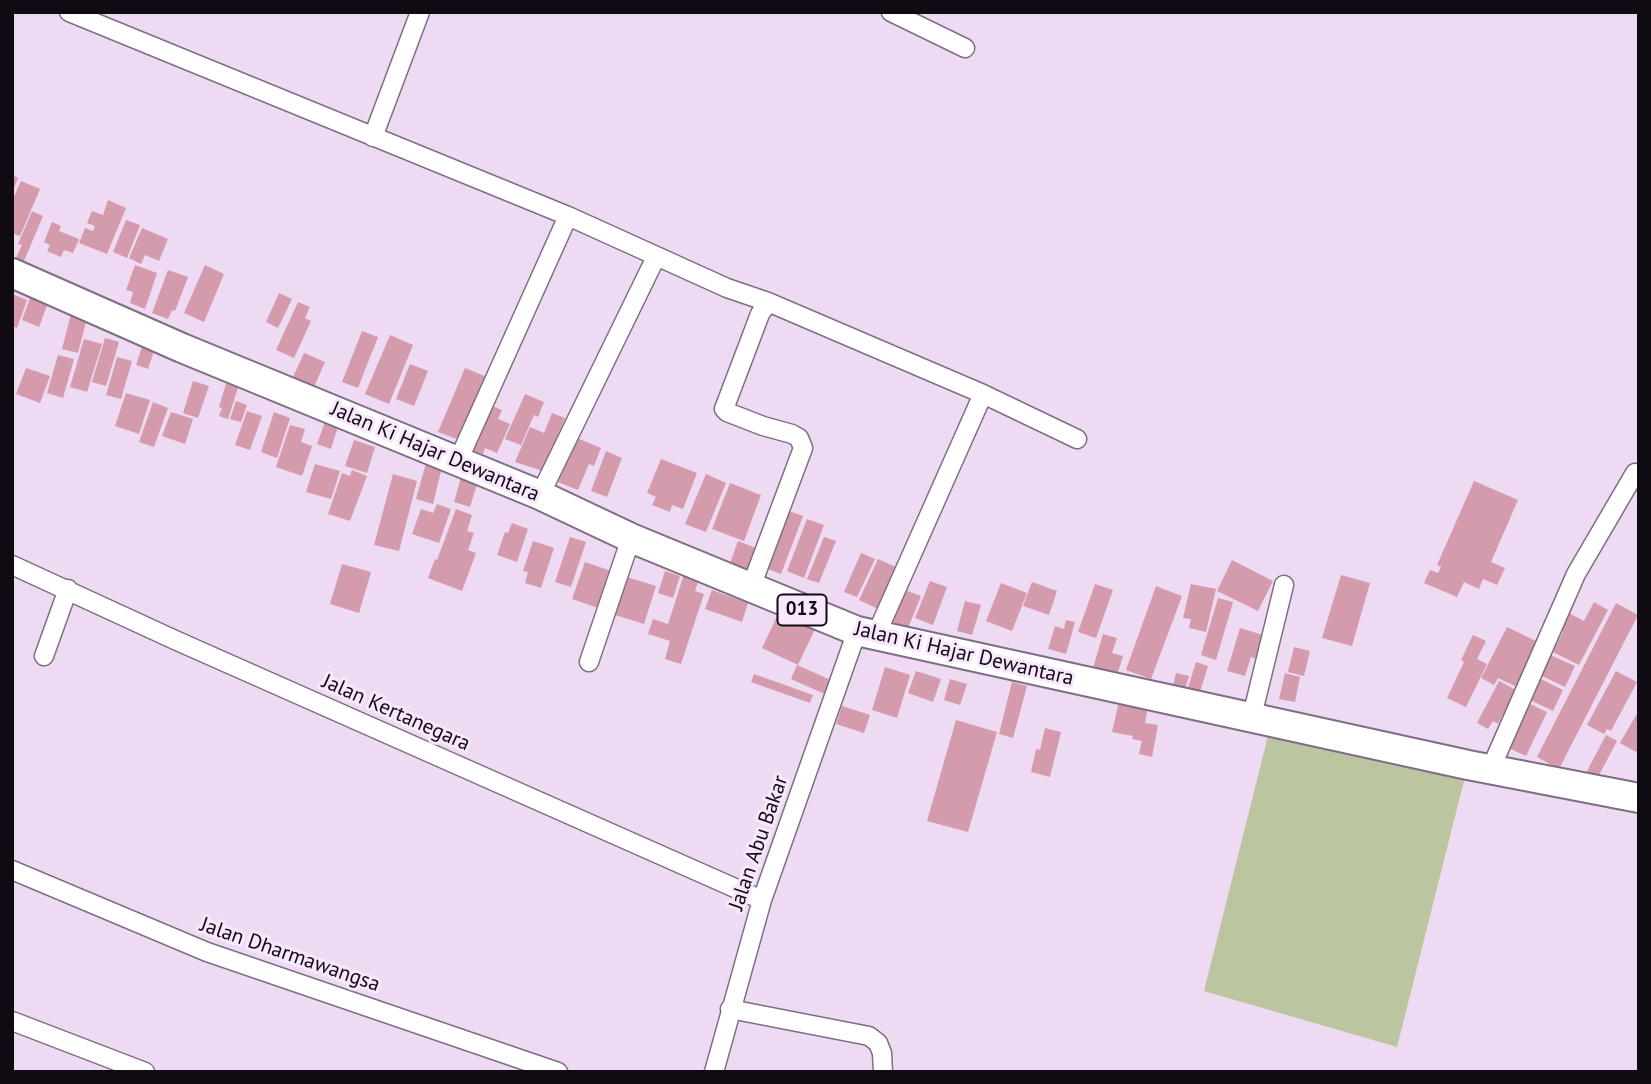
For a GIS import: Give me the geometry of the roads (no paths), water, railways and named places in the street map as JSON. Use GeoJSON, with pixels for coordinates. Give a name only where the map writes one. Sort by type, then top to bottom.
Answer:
{"type":"FeatureCollection","features":[{"type":"Feature","properties":{"kind":"main road","name":"Jalan Ki Hajar Dewantara"},"geometry":{"type":"LineString","coordinates":[[12,273],[182,348],[540,495],[631,538],[866,633],[1468,765],[1639,798]]}},
{"type":"Feature","properties":{"kind":"street"},"geometry":{"type":"LineString","coordinates":[[69,12],[568,216],[727,288],[768,302],[983,394],[1077,439]]}},
{"type":"Feature","properties":{"kind":"street"},"geometry":{"type":"LineString","coordinates":[[373,137],[420,12]]}},
{"type":"Feature","properties":{"kind":"street"},"geometry":{"type":"LineString","coordinates":[[891,12],[965,48]]}},
{"type":"Feature","properties":{"kind":"street"},"geometry":{"type":"LineString","coordinates":[[458,461],[568,216]]}},
{"type":"Feature","properties":{"kind":"street"},"geometry":{"type":"LineString","coordinates":[[540,495],[656,257]]}},
{"type":"Feature","properties":{"kind":"street"},"geometry":{"type":"LineString","coordinates":[[751,587],[803,448],[799,438],[792,434],[763,426],[724,409],[760,314],[768,302]]}},
{"type":"Feature","properties":{"kind":"street","name":"Jalan Abu Bakar"},"geometry":{"type":"LineString","coordinates":[[714,1072],[762,900],[866,633],[983,394]]}},
{"type":"Feature","properties":{"kind":"street"},"geometry":{"type":"LineString","coordinates":[[1491,768],[1576,573],[1635,472]]}},
{"type":"Feature","properties":{"kind":"street"},"geometry":{"type":"LineString","coordinates":[[589,662],[631,538]]}},
{"type":"Feature","properties":{"kind":"street","name":"Jalan Kertanegara"},"geometry":{"type":"LineString","coordinates":[[12,565],[762,900]]}},
{"type":"Feature","properties":{"kind":"street"},"geometry":{"type":"LineString","coordinates":[[1252,716],[1284,584]]}},
{"type":"Feature","properties":{"kind":"street"},"geometry":{"type":"LineString","coordinates":[[44,656],[68,589]]}},
{"type":"Feature","properties":{"kind":"street","name":"Jalan Dharmawangsa"},"geometry":{"type":"LineString","coordinates":[[12,870],[207,952],[558,1072]]}},
{"type":"Feature","properties":{"kind":"street"},"geometry":{"type":"LineString","coordinates":[[730,1009],[869,1037],[878,1043],[882,1053],[883,1072]]}},
{"type":"Feature","properties":{"kind":"street"},"geometry":{"type":"LineString","coordinates":[[12,1021],[145,1072]]}}]}
